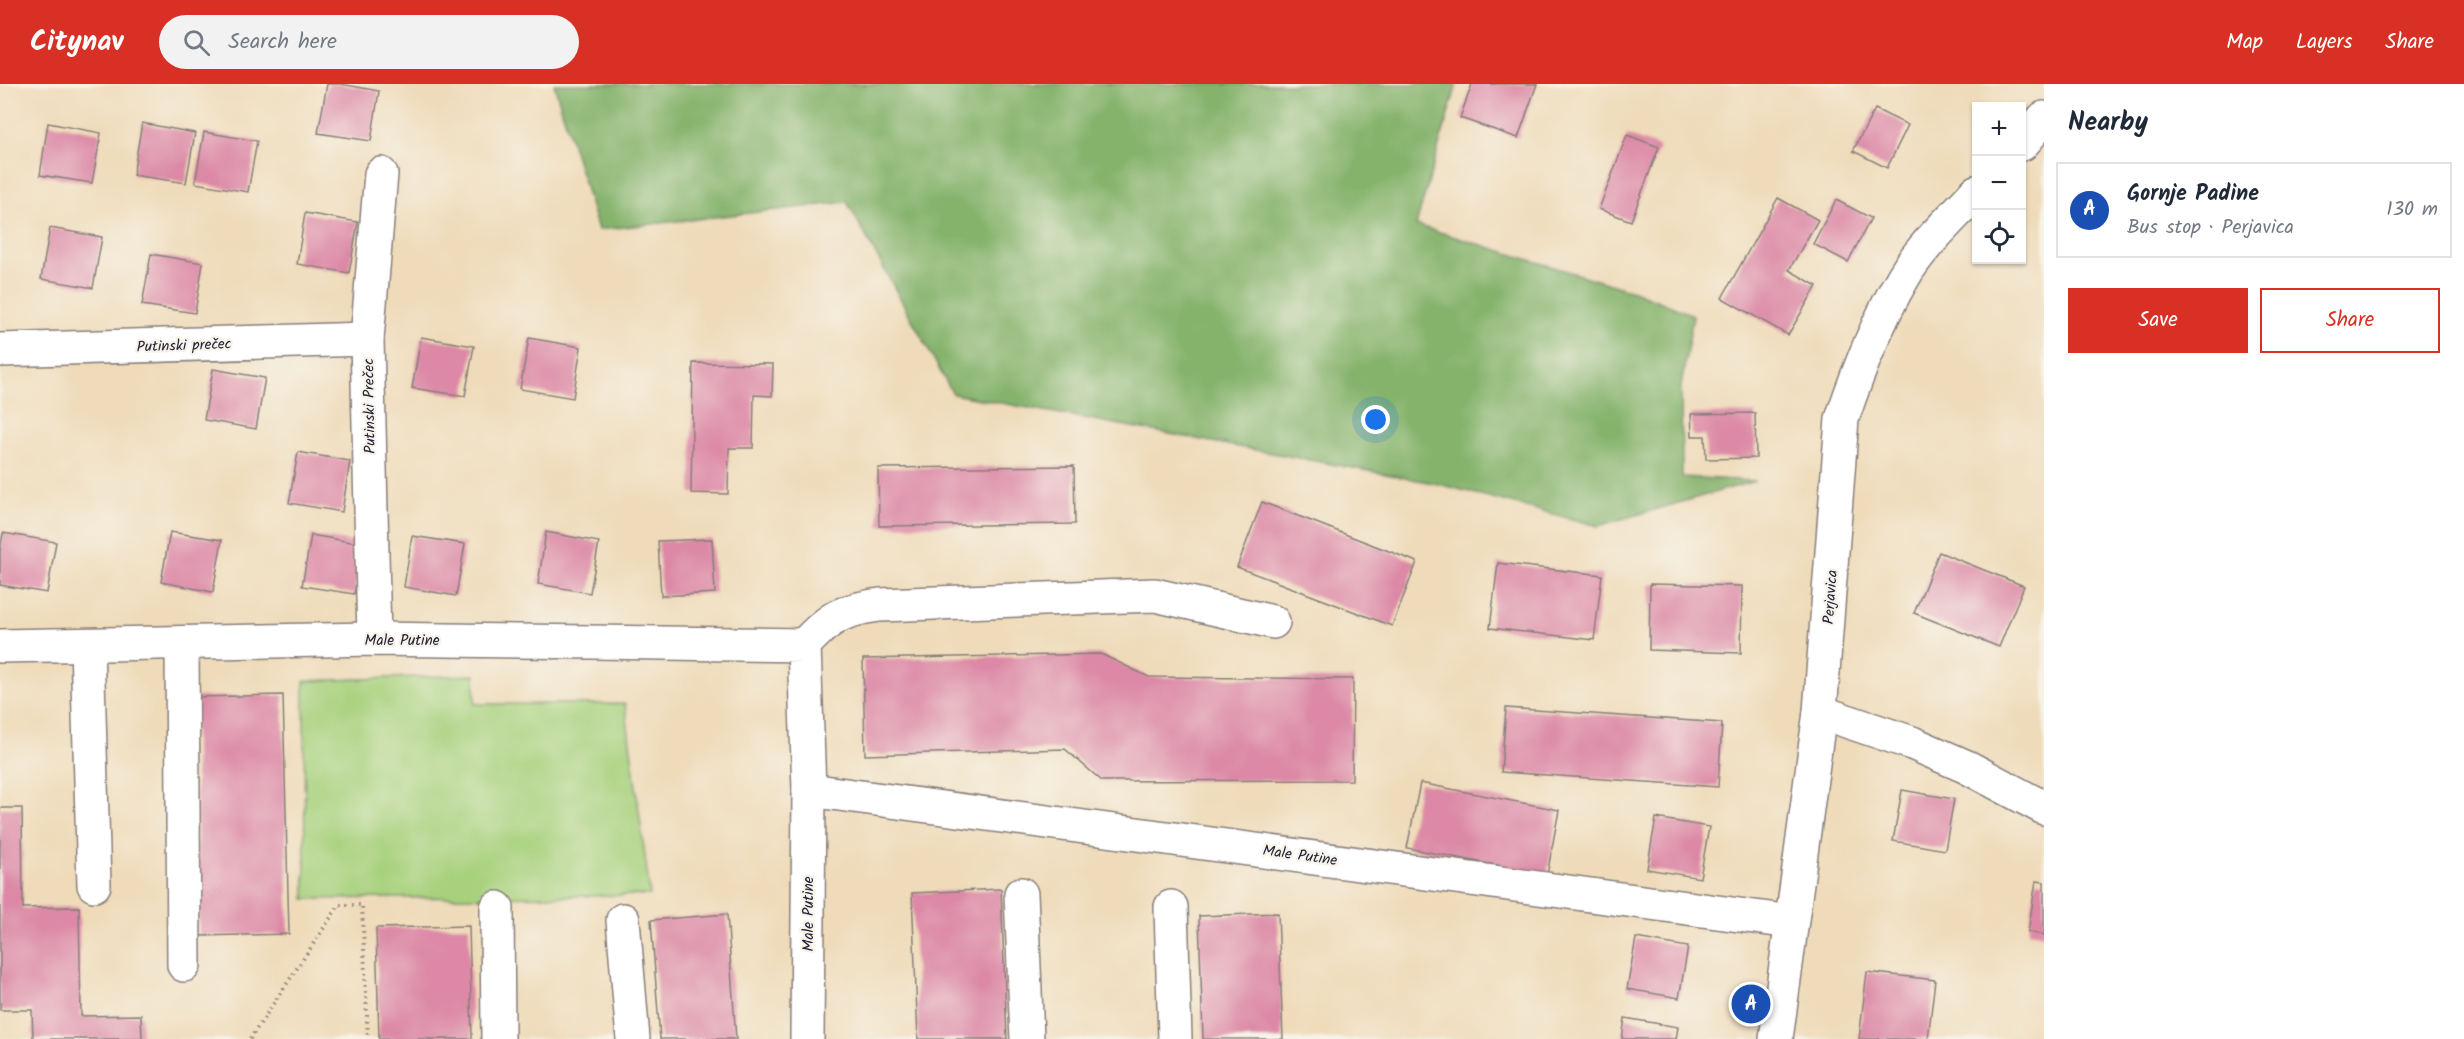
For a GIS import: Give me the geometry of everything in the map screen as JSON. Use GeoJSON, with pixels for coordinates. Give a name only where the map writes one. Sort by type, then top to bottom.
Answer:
{"type":"FeatureCollection","features":[{"type":"Feature","properties":{"kind":"street"},"geometry":{"type":"LineString","coordinates":[[2026,139],[2044,118]]}},
{"type":"Feature","properties":{"kind":"street","name":"Putinski Prečec"},"geometry":{"type":"LineString","coordinates":[[374,639],[367,339],[381,174]]}},
{"type":"Feature","properties":{"kind":"street","name":"Perjavica"},"geometry":{"type":"LineString","coordinates":[[1776,1039],[1820,712],[1842,419],[1856,380],[1905,274],[1927,246],[1972,197]]}},
{"type":"Feature","properties":{"kind":"street","name":"Putinski prečec"},"geometry":{"type":"LineString","coordinates":[[0,350],[367,339]]}},
{"type":"Feature","properties":{"kind":"street"},"geometry":{"type":"LineString","coordinates":[[804,645],[824,624],[852,609],[880,605],[1155,595],[1274,622]]}},
{"type":"Feature","properties":{"kind":"street","name":"Male Putine"},"geometry":{"type":"LineString","coordinates":[[0,646],[374,639],[804,645],[808,790],[807,1039]]}},
{"type":"Feature","properties":{"kind":"street"},"geometry":{"type":"LineString","coordinates":[[182,643],[184,965]]}},
{"type":"Feature","properties":{"kind":"street"},"geometry":{"type":"LineString","coordinates":[[87,645],[94,885]]}},
{"type":"Feature","properties":{"kind":"street"},"geometry":{"type":"LineString","coordinates":[[1820,712],[1921,747],[1967,767],[2044,808]]}},
{"type":"Feature","properties":{"kind":"street","name":"Male Putine"},"geometry":{"type":"LineString","coordinates":[[808,790],[1791,921]]}},
{"type":"Feature","properties":{"kind":"street"},"geometry":{"type":"LineString","coordinates":[[1021,894],[1027,1039]]}},
{"type":"Feature","properties":{"kind":"street"},"geometry":{"type":"LineString","coordinates":[[1171,907],[1175,1039]]}},
{"type":"Feature","properties":{"kind":"street"},"geometry":{"type":"LineString","coordinates":[[496,908],[498,1039]]}},
{"type":"Feature","properties":{"kind":"street"},"geometry":{"type":"LineString","coordinates":[[623,920],[633,1039]]}},
{"type":"Feature","properties":{"kind":"path"},"geometry":{"type":"LineString","coordinates":[[250,1039],[339,905],[362,905],[368,1039]]}},
{"type":"Feature","properties":{"kind":"green space"},"geometry":{"type":"Polygon","coordinates":[[[554,84],[1457,84],[1416,225],[1636,292],[1693,315],[1681,387],[1682,477],[1755,481],[1598,526],[1439,484],[953,394],[847,202],[598,230],[554,84]]]}},
{"type":"Feature","properties":{"kind":"green space"},"geometry":{"type":"Polygon","coordinates":[[[475,675],[475,704],[625,704],[650,895],[305,899],[304,681],[475,675]]]}},
{"type":"Feature","properties":{"kind":"building"},"geometry":{"type":"Polygon","coordinates":[[[327,84],[341,84],[379,91],[371,141],[318,133],[327,84]]]}},
{"type":"Feature","properties":{"kind":"building"},"geometry":{"type":"Polygon","coordinates":[[[1472,84],[1537,84],[1518,138],[1460,118],[1472,84]]]}},
{"type":"Feature","properties":{"kind":"building"},"geometry":{"type":"Polygon","coordinates":[[[1875,109],[1908,125],[1887,168],[1853,151],[1875,109]]]}},
{"type":"Feature","properties":{"kind":"building"},"geometry":{"type":"Polygon","coordinates":[[[48,123],[101,133],[92,183],[40,175],[48,123]]]}},
{"type":"Feature","properties":{"kind":"building"},"geometry":{"type":"Polygon","coordinates":[[[142,123],[195,133],[186,183],[133,175],[142,123]]]}},
{"type":"Feature","properties":{"kind":"building"},"geometry":{"type":"Polygon","coordinates":[[[204,132],[257,141],[248,192],[195,183],[204,132]]]}},
{"type":"Feature","properties":{"kind":"building"},"geometry":{"type":"Polygon","coordinates":[[[1627,135],[1659,147],[1631,221],[1599,209],[1627,135]]]}},
{"type":"Feature","properties":{"kind":"building"},"geometry":{"type":"Polygon","coordinates":[[[1778,198],[1818,220],[1789,270],[1817,286],[1788,335],[1722,298],[1778,198]]]}},
{"type":"Feature","properties":{"kind":"building"},"geometry":{"type":"Polygon","coordinates":[[[1836,200],[1871,218],[1848,262],[1813,244],[1836,200]]]}},
{"type":"Feature","properties":{"kind":"building"},"geometry":{"type":"Polygon","coordinates":[[[305,213],[358,222],[349,273],[297,264],[305,213]]]}},
{"type":"Feature","properties":{"kind":"building"},"geometry":{"type":"Polygon","coordinates":[[[50,228],[102,237],[93,288],[41,279],[50,228]]]}},
{"type":"Feature","properties":{"kind":"building"},"geometry":{"type":"Polygon","coordinates":[[[151,254],[203,263],[195,313],[142,305],[151,254]]]}},
{"type":"Feature","properties":{"kind":"building"},"geometry":{"type":"Polygon","coordinates":[[[421,337],[474,346],[465,396],[412,388],[421,337]]]}},
{"type":"Feature","properties":{"kind":"building"},"geometry":{"type":"Polygon","coordinates":[[[529,338],[581,347],[573,398],[520,389],[529,338]]]}},
{"type":"Feature","properties":{"kind":"building"},"geometry":{"type":"Polygon","coordinates":[[[693,363],[773,364],[772,396],[754,395],[753,448],[729,448],[728,494],[691,493],[693,363]]]}},
{"type":"Feature","properties":{"kind":"building"},"geometry":{"type":"Polygon","coordinates":[[[213,369],[265,378],[256,429],[204,420],[213,369]]]}},
{"type":"Feature","properties":{"kind":"building"},"geometry":{"type":"Polygon","coordinates":[[[1755,413],[1756,458],[1706,459],[1705,436],[1692,436],[1691,414],[1755,413]]]}},
{"type":"Feature","properties":{"kind":"building"},"geometry":{"type":"Polygon","coordinates":[[[298,452],[350,461],[342,512],[289,503],[298,452]]]}},
{"type":"Feature","properties":{"kind":"building"},"geometry":{"type":"Polygon","coordinates":[[[1074,466],[1075,524],[879,526],[878,468],[1074,466]]]}},
{"type":"Feature","properties":{"kind":"building"},"geometry":{"type":"Polygon","coordinates":[[[1262,502],[1417,562],[1392,626],[1237,567],[1262,502]]]}},
{"type":"Feature","properties":{"kind":"building"},"geometry":{"type":"Polygon","coordinates":[[[170,532],[222,540],[213,592],[161,582],[170,532]]]}},
{"type":"Feature","properties":{"kind":"building"},"geometry":{"type":"Polygon","coordinates":[[[546,532],[599,542],[590,593],[538,584],[546,532]]]}},
{"type":"Feature","properties":{"kind":"building"},"geometry":{"type":"Polygon","coordinates":[[[3,533],[56,542],[47,593],[0,585],[0,550],[3,533]]]}},
{"type":"Feature","properties":{"kind":"building"},"geometry":{"type":"Polygon","coordinates":[[[311,535],[363,544],[354,594],[302,586],[311,535]]]}},
{"type":"Feature","properties":{"kind":"building"},"geometry":{"type":"Polygon","coordinates":[[[412,536],[465,544],[456,596],[404,587],[412,536]]]}},
{"type":"Feature","properties":{"kind":"building"},"geometry":{"type":"Polygon","coordinates":[[[712,539],[715,593],[661,596],[658,541],[712,539]]]}},
{"type":"Feature","properties":{"kind":"building"},"geometry":{"type":"Polygon","coordinates":[[[1939,552],[2024,586],[1999,647],[1914,613],[1939,552]]]}},
{"type":"Feature","properties":{"kind":"building"},"geometry":{"type":"Polygon","coordinates":[[[1498,563],[1602,575],[1594,640],[1490,628],[1498,563]]]}},
{"type":"Feature","properties":{"kind":"building"},"geometry":{"type":"Polygon","coordinates":[[[1650,584],[1742,586],[1741,653],[1649,650],[1650,584]]]}},
{"type":"Feature","properties":{"kind":"building"},"geometry":{"type":"Polygon","coordinates":[[[1101,654],[1149,677],[1353,679],[1352,780],[1102,781],[1065,749],[865,755],[863,659],[1101,654]]]}},
{"type":"Feature","properties":{"kind":"building"},"geometry":{"type":"Polygon","coordinates":[[[283,695],[289,934],[199,936],[194,697],[283,695]]]}},
{"type":"Feature","properties":{"kind":"building"},"geometry":{"type":"Polygon","coordinates":[[[1506,708],[1722,723],[1718,787],[1501,772],[1506,708]]]}},
{"type":"Feature","properties":{"kind":"building"},"geometry":{"type":"Polygon","coordinates":[[[1420,783],[1559,810],[1547,875],[1407,848],[1420,783]]]}},
{"type":"Feature","properties":{"kind":"building"},"geometry":{"type":"Polygon","coordinates":[[[1902,790],[1954,799],[1945,850],[1893,841],[1902,790]]]}},
{"type":"Feature","properties":{"kind":"building"},"geometry":{"type":"Polygon","coordinates":[[[0,808],[22,808],[23,908],[79,907],[81,1016],[141,1015],[142,1039],[33,1039],[32,1010],[0,1010],[0,808]]]}},
{"type":"Feature","properties":{"kind":"building"},"geometry":{"type":"Polygon","coordinates":[[[1656,818],[1709,827],[1700,878],[1647,869],[1656,818]]]}},
{"type":"Feature","properties":{"kind":"building"},"geometry":{"type":"Polygon","coordinates":[[[2036,881],[2044,882],[2044,935],[2028,932],[2036,881]]]}},
{"type":"Feature","properties":{"kind":"building"},"geometry":{"type":"Polygon","coordinates":[[[1001,889],[1007,1039],[918,1039],[912,893],[1001,889]]]}},
{"type":"Feature","properties":{"kind":"building"},"geometry":{"type":"Polygon","coordinates":[[[1278,913],[1283,1039],[1203,1039],[1199,916],[1278,913]]]}},
{"type":"Feature","properties":{"kind":"building"},"geometry":{"type":"Polygon","coordinates":[[[727,914],[736,1039],[660,1039],[651,920],[727,914]]]}},
{"type":"Feature","properties":{"kind":"building"},"geometry":{"type":"Polygon","coordinates":[[[469,926],[472,1039],[379,1039],[376,928],[469,926]]]}},
{"type":"Feature","properties":{"kind":"building"},"geometry":{"type":"Polygon","coordinates":[[[1636,938],[1688,947],[1679,998],[1627,989],[1636,938]]]}},
{"type":"Feature","properties":{"kind":"building"},"geometry":{"type":"Polygon","coordinates":[[[1867,972],[1935,980],[1928,1039],[1859,1039],[1867,972]]]}},
{"type":"Feature","properties":{"kind":"building"},"geometry":{"type":"Polygon","coordinates":[[[1625,1018],[1678,1027],[1676,1039],[1622,1039],[1625,1018]]]}},
{"type":"Feature","properties":{"kind":"place","name":"Gornje Padine"},"geometry":{"type":"Point","coordinates":[1751,1004]}}]}
